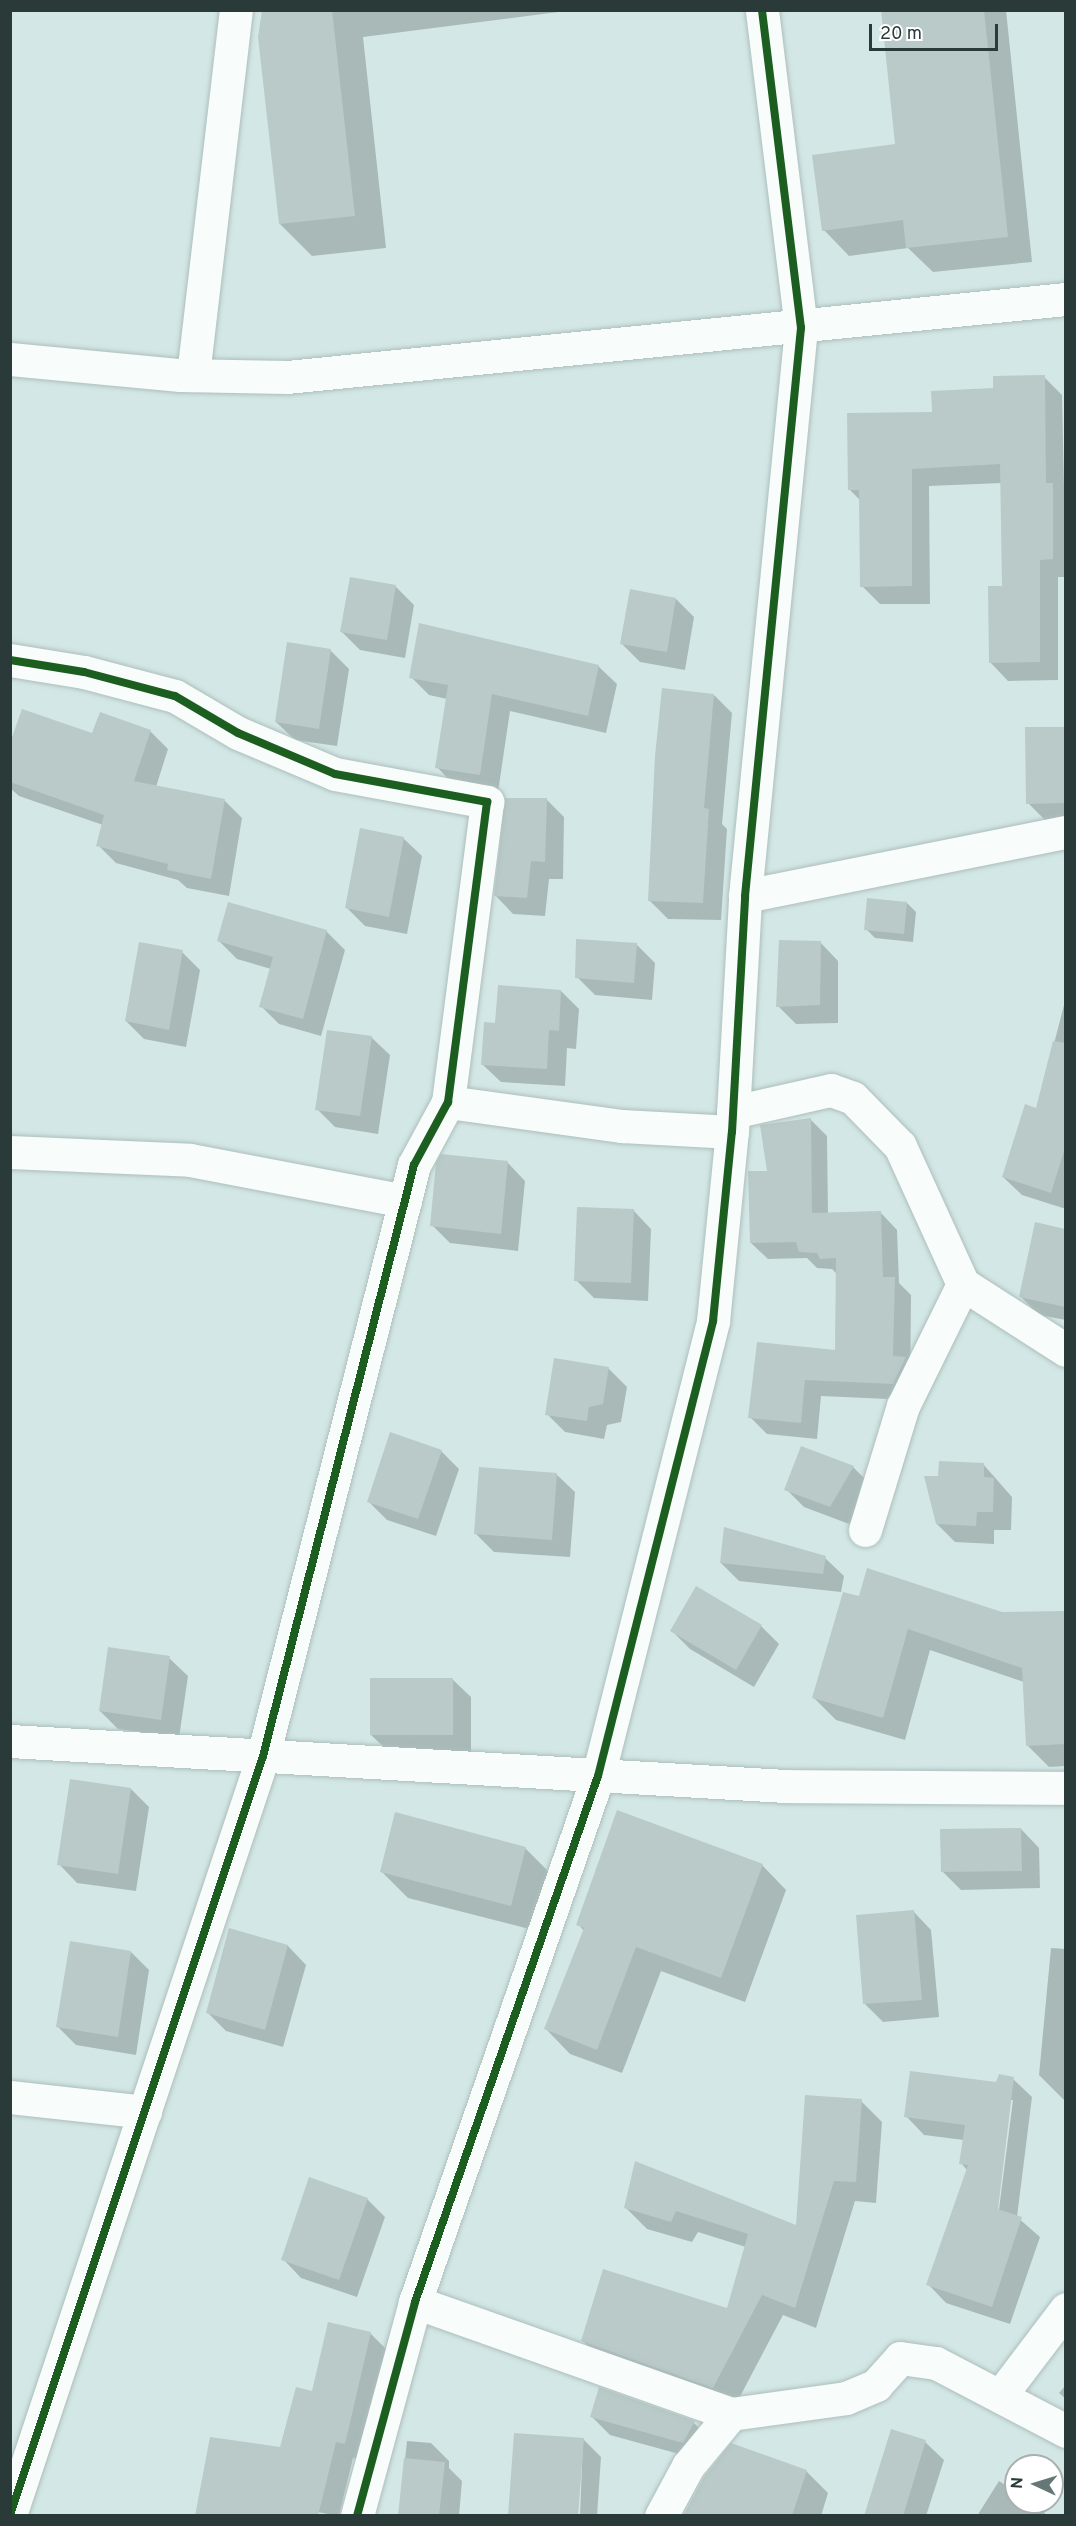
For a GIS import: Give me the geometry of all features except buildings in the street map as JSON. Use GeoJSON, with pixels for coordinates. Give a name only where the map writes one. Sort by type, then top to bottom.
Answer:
{"type":"FeatureCollection","features":[{"type":"Feature","properties":{"kind":"street"},"geometry":{"type":"LineString","coordinates":[[194,375],[236,10]]}},
{"type":"Feature","properties":{"kind":"street"},"geometry":{"type":"LineString","coordinates":[[357,2516],[415,2302],[598,1776],[713,1321],[732,1122],[746,896],[801,328],[762,10]]}},
{"type":"Feature","properties":{"kind":"street"},"geometry":{"type":"LineString","coordinates":[[11,366],[287,377],[801,328],[1065,299]]}},
{"type":"Feature","properties":{"kind":"street"},"geometry":{"type":"LineString","coordinates":[[10,660],[84,672],[175,696],[248,737],[335,774],[487,802],[448,1102],[414,1165],[263,1756],[10,2515]]}},
{"type":"Feature","properties":{"kind":"street"},"geometry":{"type":"LineString","coordinates":[[746,896],[1065,832]]}},
{"type":"Feature","properties":{"kind":"street"},"geometry":{"type":"LineString","coordinates":[[448,1102],[622,1126],[732,1122],[831,1090],[853,1098],[900,1146],[963,1284],[1065,1350]]}},
{"type":"Feature","properties":{"kind":"street"},"geometry":{"type":"LineString","coordinates":[[10,1152],[190,1160],[405,1201]]}},
{"type":"Feature","properties":{"kind":"street"},"geometry":{"type":"LineString","coordinates":[[865,1530],[903,1406],[963,1284]]}},
{"type":"Feature","properties":{"kind":"street"},"geometry":{"type":"LineString","coordinates":[[10,1741],[786,1786],[1065,1788]]}},
{"type":"Feature","properties":{"kind":"street"},"geometry":{"type":"LineString","coordinates":[[10,2097],[145,2112]]}},
{"type":"Feature","properties":{"kind":"street"},"geometry":{"type":"LineString","coordinates":[[415,2302],[731,2414],[846,2398],[876,2385],[900,2358],[936,2362],[1065,2431]]}},
{"type":"Feature","properties":{"kind":"street"},"geometry":{"type":"LineString","coordinates":[[1000,2396],[1065,2309]]}},
{"type":"Feature","properties":{"kind":"street"},"geometry":{"type":"LineString","coordinates":[[661,2516],[688,2466],[731,2414]]}},
{"type":"Feature","properties":{"kind":"cycle path"},"geometry":{"type":"LineString","coordinates":[[357,2516],[415,2302],[598,1776],[713,1321],[732,1132],[745,896],[801,328],[762,10]]}},
{"type":"Feature","properties":{"kind":"cycle path"},"geometry":{"type":"LineString","coordinates":[[10,660],[84,672],[175,696],[238,733],[335,774],[487,802],[448,1102],[414,1165],[263,1756],[10,2515]]}}]}
